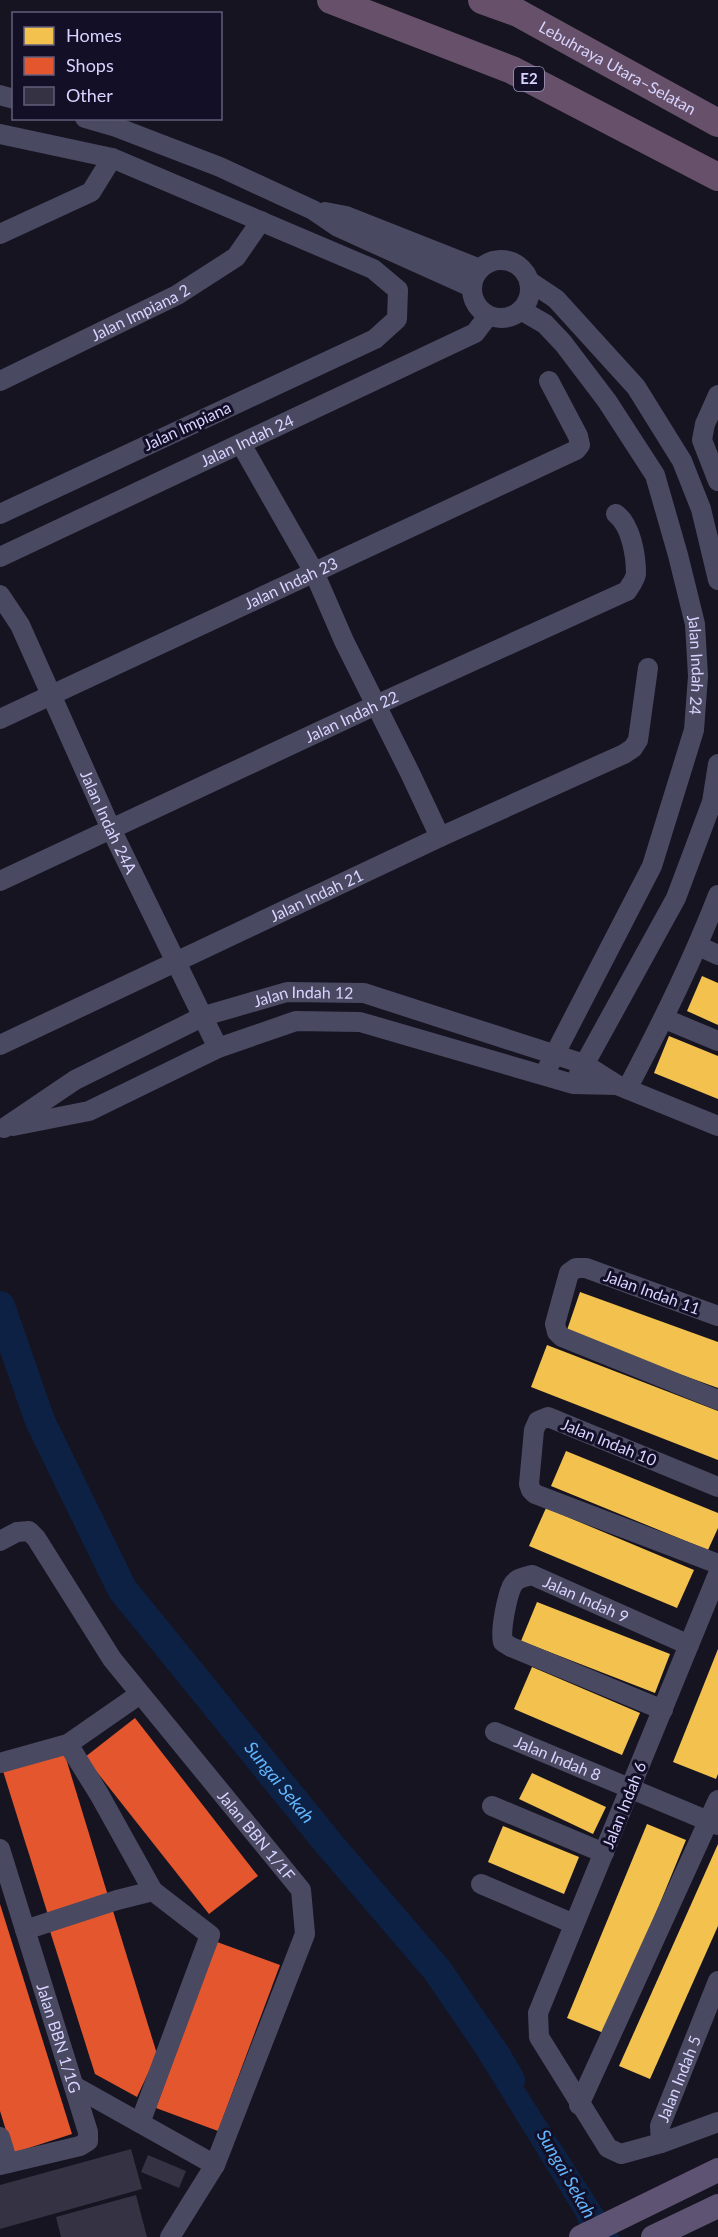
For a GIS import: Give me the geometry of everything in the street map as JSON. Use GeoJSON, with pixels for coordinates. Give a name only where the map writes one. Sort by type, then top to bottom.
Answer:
{"type":"FeatureCollection","features":[{"type":"Feature","properties":{"kind":"highway","name":"E2"},"geometry":{"type":"LineString","coordinates":[[331,0],[512,70],[718,177]]}},
{"type":"Feature","properties":{"kind":"highway","name":"Lebuhraya Utara–Selatan"},"geometry":{"type":"LineString","coordinates":[[482,0],[518,13],[718,123]]}},
{"type":"Feature","properties":{"kind":"main road"},"geometry":{"type":"LineString","coordinates":[[581,2237],[718,2170]]}},
{"type":"Feature","properties":{"kind":"main road"},"geometry":{"type":"LineString","coordinates":[[653,2237],[718,2206]]}},
{"type":"Feature","properties":{"kind":"street"},"geometry":{"type":"LineString","coordinates":[[92,120],[220,167],[313,210],[338,227],[471,287]]}},
{"type":"Feature","properties":{"kind":"street"},"geometry":{"type":"LineString","coordinates":[[0,134],[112,158],[261,221]]}},
{"type":"Feature","properties":{"kind":"street"},"geometry":{"type":"LineString","coordinates":[[0,234],[91,192],[112,158]]}},
{"type":"Feature","properties":{"kind":"street"},"geometry":{"type":"LineString","coordinates":[[313,210],[346,216],[480,269]]}},
{"type":"Feature","properties":{"kind":"street","name":"Jalan Impiana"},"geometry":{"type":"LineString","coordinates":[[0,514],[375,339],[397,319],[398,290],[373,269],[261,221]]}},
{"type":"Feature","properties":{"kind":"street","name":"Jalan Impiana 2"},"geometry":{"type":"LineString","coordinates":[[0,381],[177,295],[236,257],[261,221]]}},
{"type":"Feature","properties":{"kind":"street"},"geometry":{"type":"LineString","coordinates":[[529,281],[529,297],[521,310],[507,318],[499,319],[488,316],[476,306],[471,287],[475,274],[480,269],[487,263],[503,260],[520,266],[529,281],[556,299],[636,387],[682,461],[701,509],[718,580]]}},
{"type":"Feature","properties":{"kind":"street","name":"Jalan Indah 24"},"geometry":{"type":"LineString","coordinates":[[521,310],[544,324],[563,343],[607,401],[655,475],[678,555],[694,624],[698,676],[694,729],[652,866],[544,1075]]}},
{"type":"Feature","properties":{"kind":"street","name":"Jalan Indah 24"},"geometry":{"type":"LineString","coordinates":[[0,557],[475,333],[488,316]]}},
{"type":"Feature","properties":{"kind":"street","name":"Jalan Indah 23"},"geometry":{"type":"LineString","coordinates":[[0,719],[576,450],[580,445],[578,436],[549,381]]}},
{"type":"Feature","properties":{"kind":"street"},"geometry":{"type":"LineString","coordinates":[[718,395],[705,424],[702,440],[718,481]]}},
{"type":"Feature","properties":{"kind":"street"},"geometry":{"type":"LineString","coordinates":[[241,444],[314,572],[440,837]]}},
{"type":"Feature","properties":{"kind":"street","name":"Jalan Indah 22"},"geometry":{"type":"LineString","coordinates":[[0,881],[376,705],[627,591],[636,576],[630,531],[624,520],[616,514]]}},
{"type":"Feature","properties":{"kind":"street","name":"Jalan Indah 24A"},"geometry":{"type":"LineString","coordinates":[[0,595],[20,625],[111,829],[218,1048]]}},
{"type":"Feature","properties":{"kind":"street","name":"Jalan Indah 21"},"geometry":{"type":"LineString","coordinates":[[0,1045],[440,837],[624,754],[633,748],[638,740],[648,668]]}},
{"type":"Feature","properties":{"kind":"street"},"geometry":{"type":"LineString","coordinates":[[573,1084],[676,898],[712,802],[718,764]]}},
{"type":"Feature","properties":{"kind":"street"},"geometry":{"type":"LineString","coordinates":[[622,1087],[665,1018],[698,946],[718,895]]}},
{"type":"Feature","properties":{"kind":"street"},"geometry":{"type":"LineString","coordinates":[[698,946],[718,955]]}},
{"type":"Feature","properties":{"kind":"street","name":"Jalan Indah 12"},"geometry":{"type":"LineString","coordinates":[[2,1129],[75,1080],[204,1016],[287,992],[364,993],[584,1064],[622,1087],[718,1126]]}},
{"type":"Feature","properties":{"kind":"street"},"geometry":{"type":"LineString","coordinates":[[665,1018],[718,1041]]}},
{"type":"Feature","properties":{"kind":"street","name":"Jalan Indah 12"},"geometry":{"type":"LineString","coordinates":[[2,1129],[89,1111],[218,1048],[296,1021],[360,1022],[573,1084],[622,1087]]}},
{"type":"Feature","properties":{"kind":"street","name":"Jalan Indah 11"},"geometry":{"type":"LineString","coordinates":[[718,1316],[586,1268],[576,1268],[570,1273],[555,1324],[557,1332],[562,1337],[718,1400]]}},
{"type":"Feature","properties":{"kind":"street","name":"Jalan Indah 10"},"geometry":{"type":"LineString","coordinates":[[718,1487],[548,1417],[538,1421],[534,1430],[529,1484],[535,1494],[718,1563]]}},
{"type":"Feature","properties":{"kind":"street","name":"Jalan BBN 1/1F"},"geometry":{"type":"LineString","coordinates":[[0,1541],[17,1532],[29,1531],[36,1538],[112,1659],[301,1890],[305,1934],[215,2165],[170,2237]]}},
{"type":"Feature","properties":{"kind":"street","name":"Jalan Indah 6"},"geometry":{"type":"LineString","coordinates":[[579,2104],[539,2037],[538,2013],[718,1574]]}},
{"type":"Feature","properties":{"kind":"street","name":"Jalan Indah 9"},"geometry":{"type":"LineString","coordinates":[[663,1710],[503,1642],[501,1633],[512,1585],[520,1578],[532,1575],[689,1645]]}},
{"type":"Feature","properties":{"kind":"street"},"geometry":{"type":"LineString","coordinates":[[0,1763],[68,1744],[140,1694]]}},
{"type":"Feature","properties":{"kind":"street","name":"Jalan Indah 8"},"geometry":{"type":"LineString","coordinates":[[495,1732],[714,1823]]}},
{"type":"Feature","properties":{"kind":"street"},"geometry":{"type":"LineString","coordinates":[[68,1744],[99,1794],[153,1891],[210,1935],[140,2123]]}},
{"type":"Feature","properties":{"kind":"street"},"geometry":{"type":"LineString","coordinates":[[718,1800],[714,1823],[579,2104],[608,2148],[621,2154],[661,2143],[718,2122]]}},
{"type":"Feature","properties":{"kind":"street"},"geometry":{"type":"LineString","coordinates":[[492,1806],[604,1853]]}},
{"type":"Feature","properties":{"kind":"street","name":"Jalan BBN 1/1G"},"geometry":{"type":"LineString","coordinates":[[0,1850],[8,1901],[25,1930],[88,2132],[88,2140],[80,2146],[4,2164]]}},
{"type":"Feature","properties":{"kind":"street"},"geometry":{"type":"LineString","coordinates":[[481,1884],[574,1924]]}},
{"type":"Feature","properties":{"kind":"street"},"geometry":{"type":"LineString","coordinates":[[25,1930],[153,1891]]}},
{"type":"Feature","properties":{"kind":"street","name":"Jalan Indah 5"},"geometry":{"type":"LineString","coordinates":[[661,2143],[660,2126],[718,1982]]}},
{"type":"Feature","properties":{"kind":"street"},"geometry":{"type":"LineString","coordinates":[[74,2086],[215,2165]]}},
{"type":"Feature","properties":{"kind":"street"},"geometry":{"type":"LineString","coordinates":[[0,2138],[4,2164]]}},
{"type":"Feature","properties":{"kind":"water"},"geometry":{"type":"Polygon","coordinates":[[[495,2042],[620,2237],[585,2237],[576,2216],[475,2052],[495,2042]]]}},
{"type":"Feature","properties":{"kind":"building: Homes"},"geometry":{"type":"Polygon","coordinates":[[[702,976],[718,983],[718,1025],[687,1011],[702,976]]]}},
{"type":"Feature","properties":{"kind":"building: Homes"},"geometry":{"type":"Polygon","coordinates":[[[669,1036],[718,1056],[718,1099],[654,1073],[669,1036]]]}},
{"type":"Feature","properties":{"kind":"building: Homes"},"geometry":{"type":"Polygon","coordinates":[[[580,1292],[718,1342],[718,1388],[566,1333],[580,1292]]]}},
{"type":"Feature","properties":{"kind":"building: Homes"},"geometry":{"type":"Polygon","coordinates":[[[547,1345],[718,1411],[718,1460],[531,1387],[547,1345]]]}},
{"type":"Feature","properties":{"kind":"building: Homes"},"geometry":{"type":"Polygon","coordinates":[[[566,1451],[718,1513],[718,1528],[708,1550],[551,1486],[566,1451]]]}},
{"type":"Feature","properties":{"kind":"building: Homes"},"geometry":{"type":"Polygon","coordinates":[[[546,1508],[694,1570],[677,1608],[529,1546],[546,1508]]]}},
{"type":"Feature","properties":{"kind":"building: Homes"},"geometry":{"type":"Polygon","coordinates":[[[537,1602],[670,1654],[655,1693],[521,1641],[537,1602]]]}},
{"type":"Feature","properties":{"kind":"building: Homes"},"geometry":{"type":"Polygon","coordinates":[[[718,1649],[718,1774],[716,1779],[673,1762],[718,1649]]]}},
{"type":"Feature","properties":{"kind":"building: Homes"},"geometry":{"type":"Polygon","coordinates":[[[532,1667],[640,1713],[622,1755],[514,1709],[532,1667]]]}},
{"type":"Feature","properties":{"kind":"building: Homes"},"geometry":{"type":"Polygon","coordinates":[[[532,1773],[606,1807],[593,1834],[519,1799],[532,1773]]]}},
{"type":"Feature","properties":{"kind":"building: Homes"},"geometry":{"type":"Polygon","coordinates":[[[647,1824],[686,1840],[606,2034],[567,2018],[647,1824]]]}},
{"type":"Feature","properties":{"kind":"building: Homes"},"geometry":{"type":"Polygon","coordinates":[[[503,1826],[579,1857],[564,1894],[488,1862],[503,1826]]]}},
{"type":"Feature","properties":{"kind":"building: Homes"},"geometry":{"type":"Polygon","coordinates":[[[718,1844],[718,1926],[650,2079],[619,2066],[718,1844]]]}},
{"type":"Feature","properties":{"kind":"building: Shops"},"geometry":{"type":"Polygon","coordinates":[[[135,1718],[258,1876],[209,1914],[85,1757],[135,1718]]]}},
{"type":"Feature","properties":{"kind":"building: Shops"},"geometry":{"type":"Polygon","coordinates":[[[64,1752],[109,1899],[49,1918],[3,1771],[64,1752]]]}},
{"type":"Feature","properties":{"kind":"building: Shops"},"geometry":{"type":"Polygon","coordinates":[[[0,1904],[72,2134],[13,2153],[0,2111],[0,1904]]]}},
{"type":"Feature","properties":{"kind":"building: Shops"},"geometry":{"type":"Polygon","coordinates":[[[113,1911],[157,2054],[137,2097],[95,2074],[50,1931],[113,1911]]]}},
{"type":"Feature","properties":{"kind":"building: Shops"},"geometry":{"type":"Polygon","coordinates":[[[217,1942],[280,1965],[218,2131],[156,2108],[217,1942]]]}},
{"type":"Feature","properties":{"kind":"building: Other"},"geometry":{"type":"Polygon","coordinates":[[[131,2149],[142,2189],[0,2229],[0,2185],[131,2149]]]}},
{"type":"Feature","properties":{"kind":"building: Other"},"geometry":{"type":"Polygon","coordinates":[[[148,2155],[186,2171],[179,2188],[141,2172],[148,2155]]]}},
{"type":"Feature","properties":{"kind":"building: Other"},"geometry":{"type":"Polygon","coordinates":[[[136,2195],[147,2237],[61,2237],[56,2217],[136,2195]]]}},
{"type":"Feature","properties":{"kind":"waterway","name":"Sungai Sekah"},"geometry":{"type":"LineString","coordinates":[[0,1306],[40,1421],[122,1589],[329,1844],[437,1970],[510,2080]]}}]}
